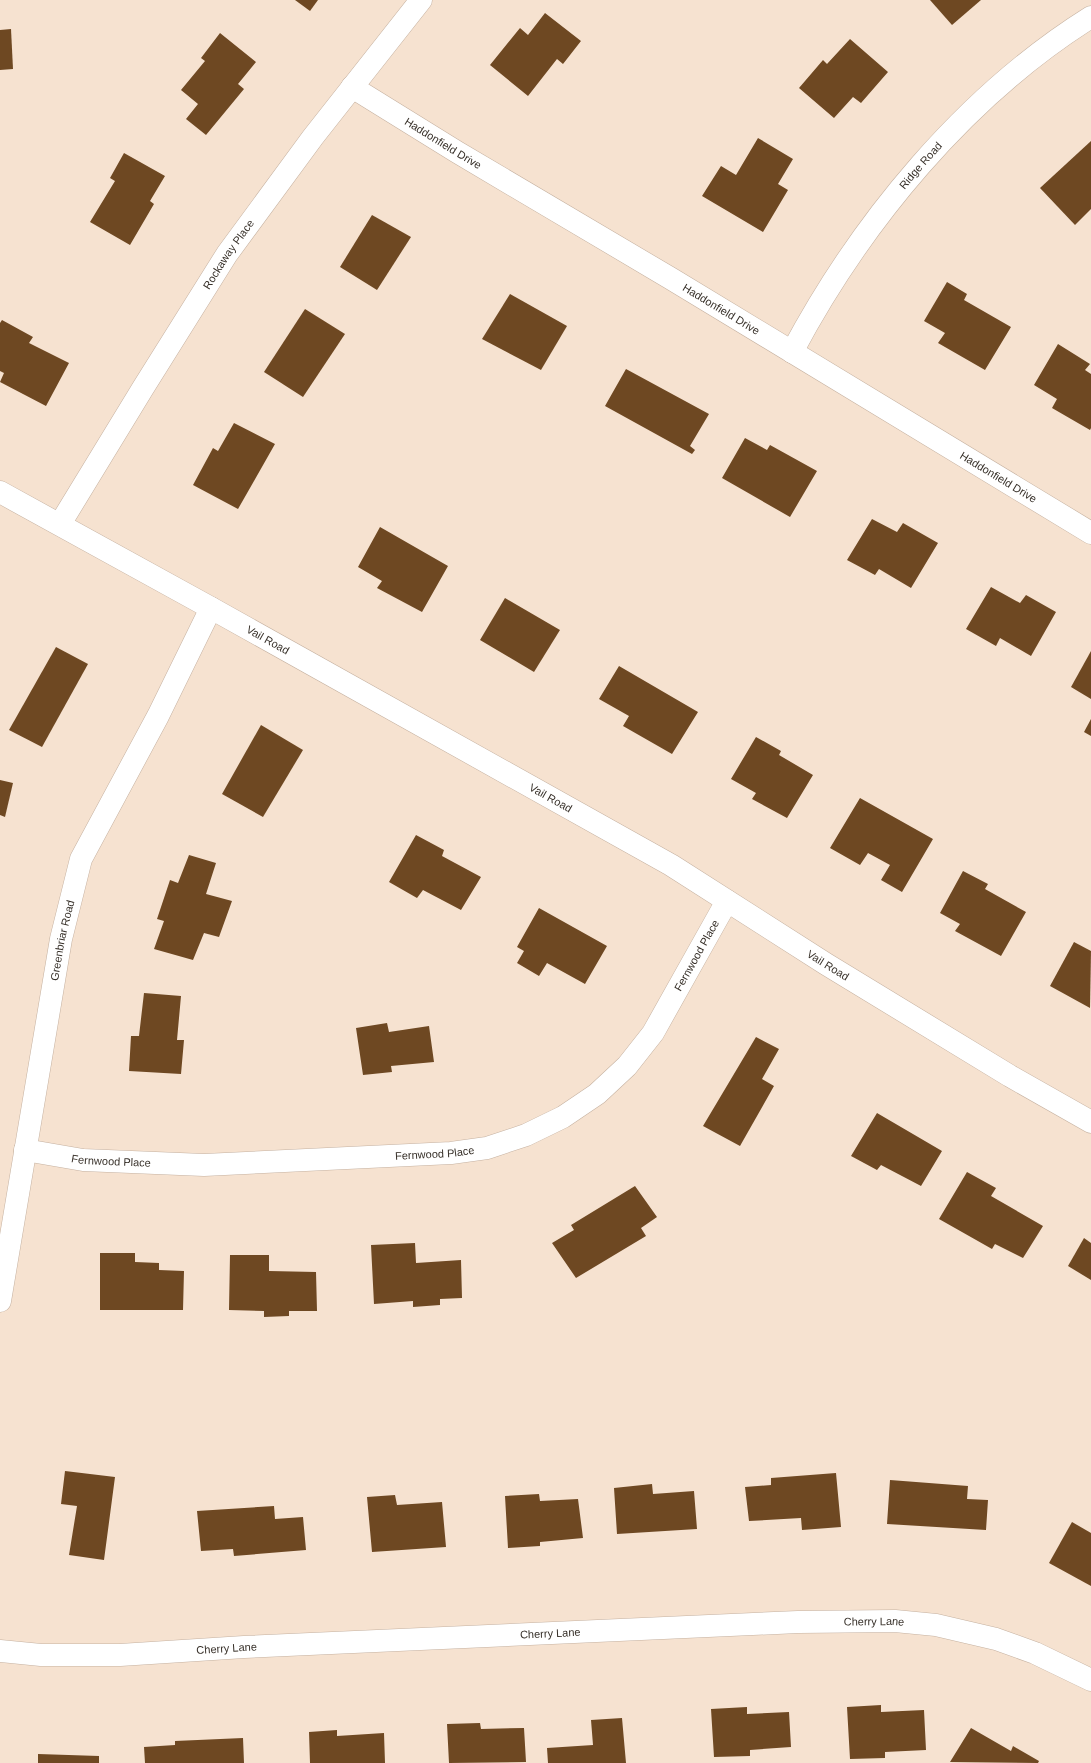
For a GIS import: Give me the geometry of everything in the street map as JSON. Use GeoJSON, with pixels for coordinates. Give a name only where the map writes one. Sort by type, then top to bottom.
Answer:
{"type":"FeatureCollection","features":[{"type":"Feature","properties":{"kind":"street","name":"Rockaway Place"},"geometry":{"type":"LineString","coordinates":[[60,524],[227,254],[312,137],[421,0]]}},
{"type":"Feature","properties":{"kind":"street","name":"Ridge Road"},"geometry":{"type":"LineString","coordinates":[[792,352],[814,311],[854,248],[892,198],[941,142],[1006,80],[1072,29],[1091,17]]}},
{"type":"Feature","properties":{"kind":"street","name":"Haddonfield Drive"},"geometry":{"type":"LineString","coordinates":[[352,87],[457,152],[670,278],[1091,532]]}},
{"type":"Feature","properties":{"kind":"street","name":"Vail Road"},"geometry":{"type":"LineString","coordinates":[[0,492],[671,865],[826,964],[1003,1072],[1091,1122]]}},
{"type":"Feature","properties":{"kind":"street","name":"Greenbriar Road"},"geometry":{"type":"LineString","coordinates":[[0,1301],[60,939],[81,859],[158,716],[211,608]]}},
{"type":"Feature","properties":{"kind":"street","name":"Fernwood Place"},"geometry":{"type":"LineString","coordinates":[[25,1150],[83,1160],[204,1166],[451,1153],[487,1148],[526,1135],[563,1117],[592,1098],[628,1066],[653,1033],[727,901]]}},
{"type":"Feature","properties":{"kind":"street","name":"Cherry Lane"},"geometry":{"type":"LineString","coordinates":[[0,1651],[41,1655],[120,1655],[244,1647],[790,1623],[895,1621],[936,1625],[996,1639],[1035,1653],[1091,1680]]}},
{"type":"Feature","properties":{"kind":"building"},"geometry":{"type":"Polygon","coordinates":[[[295,0],[318,0],[310,11],[295,0]]]}},
{"type":"Feature","properties":{"kind":"building"},"geometry":{"type":"Polygon","coordinates":[[[930,0],[981,0],[952,25],[930,0]]]}},
{"type":"Feature","properties":{"kind":"building"},"geometry":{"type":"Polygon","coordinates":[[[545,13],[581,41],[563,64],[557,59],[528,96],[490,65],[520,28],[528,35],[545,13]]]}},
{"type":"Feature","properties":{"kind":"building"},"geometry":{"type":"Polygon","coordinates":[[[11,29],[13,69],[0,70],[0,30],[11,29]]]}},
{"type":"Feature","properties":{"kind":"building"},"geometry":{"type":"Polygon","coordinates":[[[220,33],[256,62],[238,84],[244,89],[206,135],[186,119],[198,104],[181,90],[205,61],[201,58],[220,33]]]}},
{"type":"Feature","properties":{"kind":"building"},"geometry":{"type":"Polygon","coordinates":[[[850,39],[888,72],[861,103],[853,97],[834,118],[799,88],[823,60],[827,64],[850,39]]]}},
{"type":"Feature","properties":{"kind":"building"},"geometry":{"type":"Polygon","coordinates":[[[758,138],[793,159],[778,184],[788,190],[763,232],[702,196],[721,166],[736,175],[758,138]]]}},
{"type":"Feature","properties":{"kind":"building"},"geometry":{"type":"Polygon","coordinates":[[[1091,141],[1091,209],[1075,225],[1040,188],[1091,141]]]}},
{"type":"Feature","properties":{"kind":"building"},"geometry":{"type":"Polygon","coordinates":[[[124,153],[165,176],[150,201],[154,204],[130,245],[90,222],[115,181],[110,178],[124,153]]]}},
{"type":"Feature","properties":{"kind":"building"},"geometry":{"type":"Polygon","coordinates":[[[372,215],[411,237],[377,290],[340,267],[372,215]]]}},
{"type":"Feature","properties":{"kind":"building"},"geometry":{"type":"Polygon","coordinates":[[[947,282],[967,294],[964,300],[1011,327],[985,370],[938,343],[945,333],[924,321],[947,282]]]}},
{"type":"Feature","properties":{"kind":"building"},"geometry":{"type":"Polygon","coordinates":[[[510,294],[567,326],[541,370],[482,339],[510,294]]]}},
{"type":"Feature","properties":{"kind":"building"},"geometry":{"type":"Polygon","coordinates":[[[305,309],[345,334],[303,397],[264,372],[305,309]]]}},
{"type":"Feature","properties":{"kind":"building"},"geometry":{"type":"Polygon","coordinates":[[[2,320],[33,337],[29,343],[69,363],[46,406],[0,382],[4,373],[0,371],[0,323],[2,320]]]}},
{"type":"Feature","properties":{"kind":"building"},"geometry":{"type":"Polygon","coordinates":[[[1058,344],[1090,364],[1085,370],[1091,374],[1090,430],[1052,408],[1057,399],[1034,385],[1058,344]]]}},
{"type":"Feature","properties":{"kind":"building"},"geometry":{"type":"Polygon","coordinates":[[[626,369],[709,414],[690,446],[695,450],[692,454],[605,406],[626,369]]]}},
{"type":"Feature","properties":{"kind":"building"},"geometry":{"type":"Polygon","coordinates":[[[234,423],[275,444],[238,509],[193,485],[213,448],[218,451],[234,423]]]}},
{"type":"Feature","properties":{"kind":"building"},"geometry":{"type":"Polygon","coordinates":[[[745,438],[767,450],[770,445],[817,471],[790,517],[722,478],[745,438]]]}},
{"type":"Feature","properties":{"kind":"building"},"geometry":{"type":"Polygon","coordinates":[[[872,519],[897,532],[903,523],[938,543],[911,588],[879,569],[875,575],[847,560],[872,519]]]}},
{"type":"Feature","properties":{"kind":"building"},"geometry":{"type":"Polygon","coordinates":[[[380,527],[448,566],[422,612],[377,588],[382,581],[358,567],[380,527]]]}},
{"type":"Feature","properties":{"kind":"building"},"geometry":{"type":"Polygon","coordinates":[[[991,587],[1020,603],[1026,595],[1056,612],[1031,656],[1000,638],[996,646],[966,629],[991,587]]]}},
{"type":"Feature","properties":{"kind":"building"},"geometry":{"type":"Polygon","coordinates":[[[505,598],[560,630],[534,672],[480,640],[505,598]]]}},
{"type":"Feature","properties":{"kind":"building"},"geometry":{"type":"Polygon","coordinates":[[[56,647],[88,664],[42,747],[9,730],[56,647]]]}},
{"type":"Feature","properties":{"kind":"building"},"geometry":{"type":"Polygon","coordinates":[[[1091,651],[1091,699],[1071,687],[1091,651]]]}},
{"type":"Feature","properties":{"kind":"building"},"geometry":{"type":"Polygon","coordinates":[[[619,666],[698,712],[672,754],[623,726],[629,716],[599,699],[619,666]]]}},
{"type":"Feature","properties":{"kind":"building"},"geometry":{"type":"Polygon","coordinates":[[[1091,719],[1091,736],[1084,732],[1091,719]]]}},
{"type":"Feature","properties":{"kind":"building"},"geometry":{"type":"Polygon","coordinates":[[[261,725],[303,750],[263,817],[222,794],[261,725]]]}},
{"type":"Feature","properties":{"kind":"building"},"geometry":{"type":"Polygon","coordinates":[[[756,737],[781,751],[779,755],[813,775],[787,818],[752,799],[756,793],[731,779],[756,737]]]}},
{"type":"Feature","properties":{"kind":"building"},"geometry":{"type":"Polygon","coordinates":[[[0,780],[13,783],[5,817],[0,815],[0,780]]]}},
{"type":"Feature","properties":{"kind":"building"},"geometry":{"type":"Polygon","coordinates":[[[860,798],[933,839],[902,892],[881,880],[890,865],[868,853],[860,865],[830,848],[860,798]]]}},
{"type":"Feature","properties":{"kind":"building"},"geometry":{"type":"Polygon","coordinates":[[[416,835],[444,850],[442,856],[481,877],[461,910],[423,890],[417,898],[389,882],[416,835]]]}},
{"type":"Feature","properties":{"kind":"building"},"geometry":{"type":"Polygon","coordinates":[[[189,855],[216,863],[206,894],[232,901],[219,937],[204,933],[193,960],[154,949],[164,921],[157,919],[170,880],[178,883],[189,855]]]}},
{"type":"Feature","properties":{"kind":"building"},"geometry":{"type":"Polygon","coordinates":[[[963,871],[988,884],[985,889],[1026,912],[1001,956],[955,931],[960,924],[940,913],[963,871]]]}},
{"type":"Feature","properties":{"kind":"building"},"geometry":{"type":"Polygon","coordinates":[[[539,908],[607,946],[585,984],[547,963],[539,976],[517,963],[524,951],[517,947],[539,908]]]}},
{"type":"Feature","properties":{"kind":"building"},"geometry":{"type":"Polygon","coordinates":[[[1074,942],[1091,951],[1090,1008],[1050,986],[1074,942]]]}},
{"type":"Feature","properties":{"kind":"building"},"geometry":{"type":"Polygon","coordinates":[[[144,993],[181,996],[177,1040],[184,1040],[181,1074],[129,1071],[131,1036],[139,1036],[144,993]]]}},
{"type":"Feature","properties":{"kind":"building"},"geometry":{"type":"Polygon","coordinates":[[[387,1023],[389,1032],[429,1026],[434,1062],[391,1066],[392,1072],[363,1075],[356,1028],[387,1023]]]}},
{"type":"Feature","properties":{"kind":"building"},"geometry":{"type":"Polygon","coordinates":[[[756,1037],[779,1049],[762,1079],[774,1086],[740,1146],[703,1126],[756,1037]]]}},
{"type":"Feature","properties":{"kind":"building"},"geometry":{"type":"Polygon","coordinates":[[[877,1113],[942,1151],[921,1186],[881,1165],[877,1170],[851,1156],[877,1113]]]}},
{"type":"Feature","properties":{"kind":"building"},"geometry":{"type":"Polygon","coordinates":[[[967,1172],[996,1188],[991,1196],[1043,1226],[1023,1258],[995,1244],[992,1249],[939,1219],[967,1172]]]}},
{"type":"Feature","properties":{"kind":"building"},"geometry":{"type":"Polygon","coordinates":[[[635,1186],[657,1217],[641,1228],[646,1236],[576,1278],[552,1243],[574,1230],[571,1225],[635,1186]]]}},
{"type":"Feature","properties":{"kind":"building"},"geometry":{"type":"Polygon","coordinates":[[[1084,1238],[1091,1243],[1091,1280],[1068,1266],[1084,1238]]]}},
{"type":"Feature","properties":{"kind":"building"},"geometry":{"type":"Polygon","coordinates":[[[415,1243],[416,1263],[461,1260],[462,1298],[440,1299],[440,1305],[413,1307],[413,1301],[374,1304],[371,1245],[415,1243]]]}},
{"type":"Feature","properties":{"kind":"building"},"geometry":{"type":"Polygon","coordinates":[[[100,1253],[135,1253],[135,1262],[159,1263],[159,1270],[184,1271],[183,1310],[100,1310],[100,1253]]]}},
{"type":"Feature","properties":{"kind":"building"},"geometry":{"type":"Polygon","coordinates":[[[230,1255],[269,1255],[269,1271],[316,1272],[317,1311],[289,1311],[289,1316],[264,1317],[264,1311],[229,1310],[230,1255]]]}},
{"type":"Feature","properties":{"kind":"building"},"geometry":{"type":"Polygon","coordinates":[[[65,1471],[115,1477],[104,1560],[69,1555],[77,1506],[61,1504],[65,1471]]]}},
{"type":"Feature","properties":{"kind":"building"},"geometry":{"type":"Polygon","coordinates":[[[836,1473],[841,1527],[802,1530],[801,1518],[749,1521],[745,1487],[771,1485],[771,1478],[836,1473]]]}},
{"type":"Feature","properties":{"kind":"building"},"geometry":{"type":"Polygon","coordinates":[[[890,1480],[968,1486],[967,1499],[988,1500],[986,1530],[887,1524],[890,1480]]]}},
{"type":"Feature","properties":{"kind":"building"},"geometry":{"type":"Polygon","coordinates":[[[652,1484],[653,1494],[694,1491],[697,1529],[617,1534],[614,1488],[652,1484]]]}},
{"type":"Feature","properties":{"kind":"building"},"geometry":{"type":"Polygon","coordinates":[[[539,1494],[540,1501],[578,1499],[583,1538],[540,1542],[540,1546],[508,1548],[505,1496],[539,1494]]]}},
{"type":"Feature","properties":{"kind":"building"},"geometry":{"type":"Polygon","coordinates":[[[395,1495],[397,1505],[442,1502],[446,1547],[372,1552],[367,1497],[395,1495]]]}},
{"type":"Feature","properties":{"kind":"building"},"geometry":{"type":"Polygon","coordinates":[[[274,1506],[275,1519],[303,1517],[306,1550],[234,1556],[233,1549],[201,1551],[197,1511],[274,1506]]]}},
{"type":"Feature","properties":{"kind":"building"},"geometry":{"type":"Polygon","coordinates":[[[1072,1522],[1091,1533],[1091,1586],[1049,1563],[1072,1522]]]}},
{"type":"Feature","properties":{"kind":"building"},"geometry":{"type":"Polygon","coordinates":[[[881,1705],[881,1712],[924,1710],[926,1750],[885,1752],[885,1758],[850,1759],[847,1707],[881,1705]]]}},
{"type":"Feature","properties":{"kind":"building"},"geometry":{"type":"Polygon","coordinates":[[[747,1707],[747,1714],[789,1712],[791,1747],[750,1750],[750,1756],[714,1757],[711,1709],[747,1707]]]}},
{"type":"Feature","properties":{"kind":"building"},"geometry":{"type":"Polygon","coordinates":[[[622,1718],[626,1763],[548,1763],[547,1748],[593,1745],[591,1720],[622,1718]]]}},
{"type":"Feature","properties":{"kind":"building"},"geometry":{"type":"Polygon","coordinates":[[[480,1723],[481,1729],[524,1728],[526,1762],[449,1763],[447,1724],[480,1723]]]}},
{"type":"Feature","properties":{"kind":"building"},"geometry":{"type":"Polygon","coordinates":[[[971,1728],[1011,1751],[1013,1746],[1039,1761],[1038,1763],[950,1762],[971,1728]]]}},
{"type":"Feature","properties":{"kind":"building"},"geometry":{"type":"Polygon","coordinates":[[[337,1730],[337,1736],[384,1733],[385,1763],[310,1763],[309,1732],[337,1730]]]}},
{"type":"Feature","properties":{"kind":"building"},"geometry":{"type":"Polygon","coordinates":[[[243,1738],[244,1763],[145,1763],[144,1747],[175,1745],[175,1741],[243,1738]]]}},
{"type":"Feature","properties":{"kind":"building"},"geometry":{"type":"Polygon","coordinates":[[[38,1754],[99,1756],[99,1763],[38,1763],[38,1754]]]}}]}
